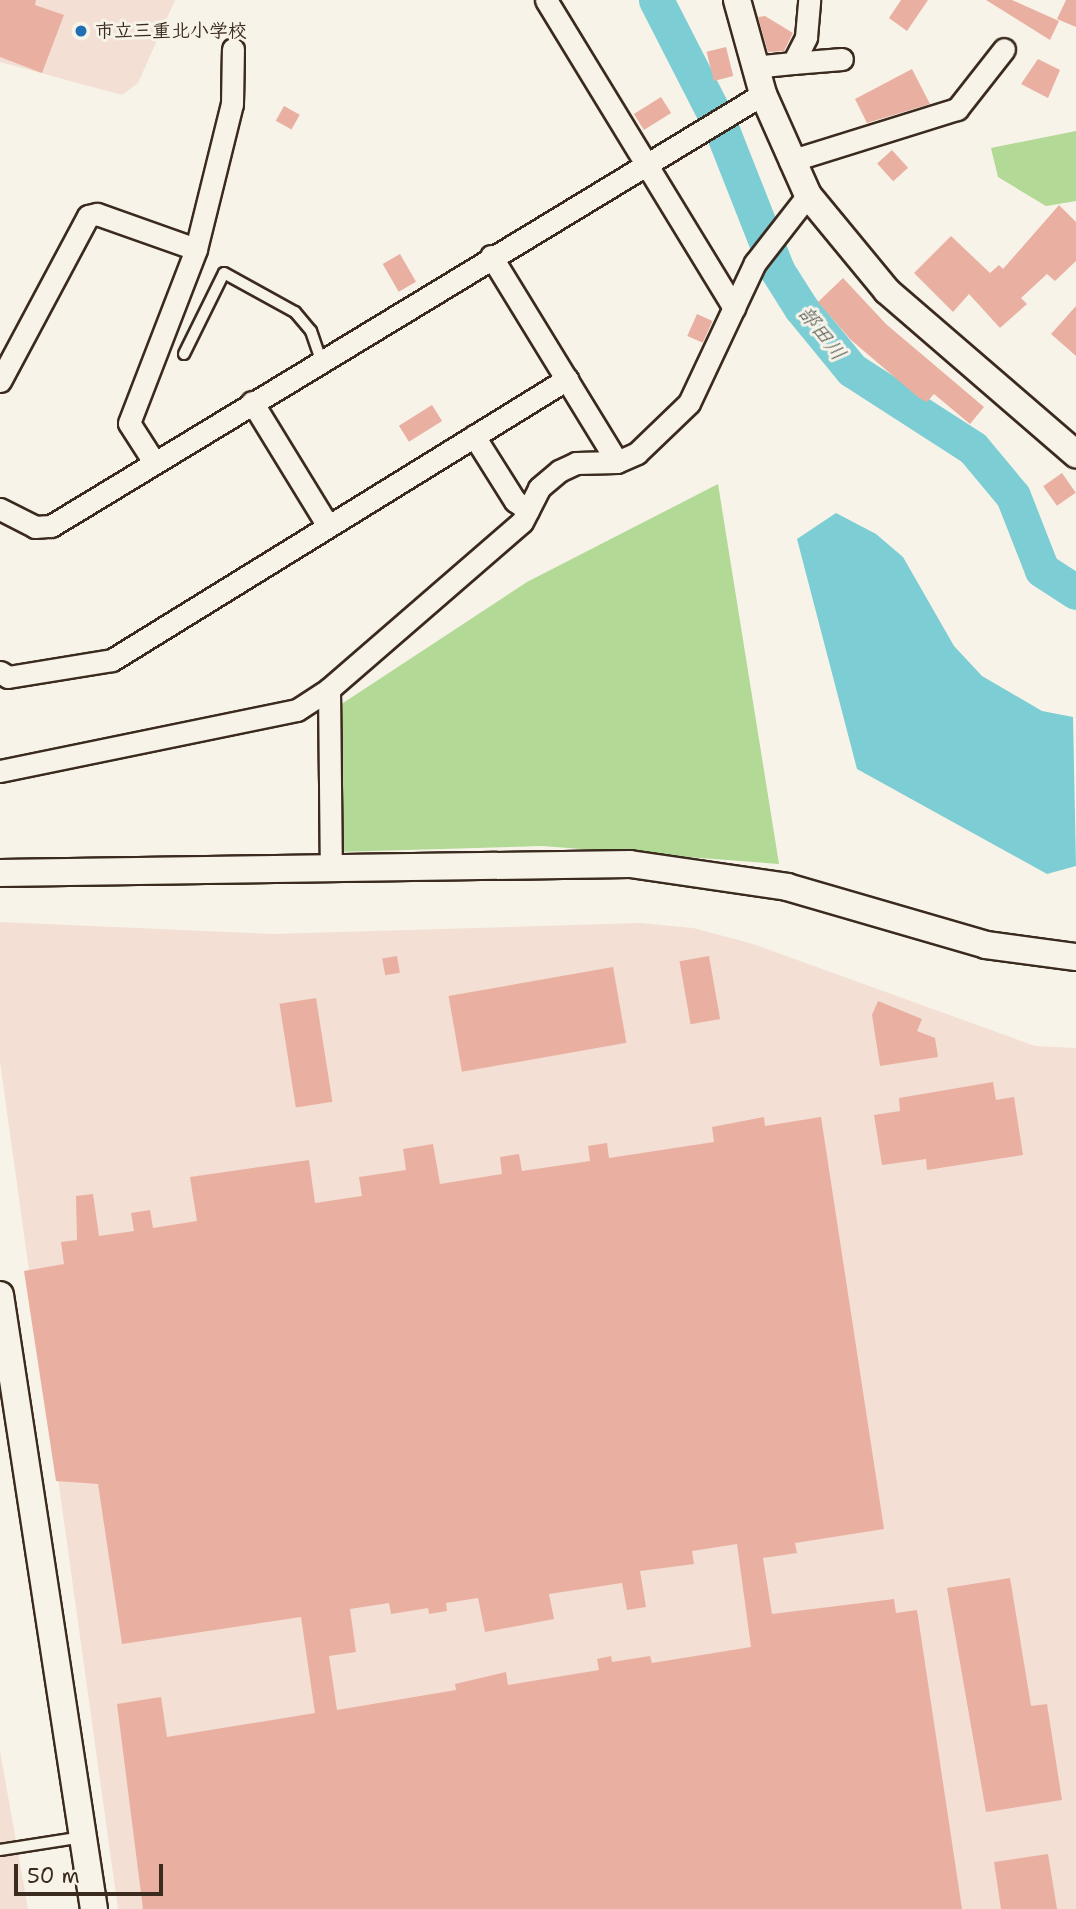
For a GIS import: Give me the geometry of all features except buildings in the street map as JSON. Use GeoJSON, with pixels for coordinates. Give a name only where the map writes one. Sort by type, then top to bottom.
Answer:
{"type":"FeatureCollection","features":[{"type":"Feature","properties":{"kind":"street"},"geometry":{"type":"LineString","coordinates":[[546,0],[734,308]]}},
{"type":"Feature","properties":{"kind":"street"},"geometry":{"type":"LineString","coordinates":[[737,0],[753,66],[763,94],[790,161],[808,195],[887,290],[1076,454]]}},
{"type":"Feature","properties":{"kind":"street"},"geometry":{"type":"LineString","coordinates":[[793,63],[806,37],[809,0]]}},
{"type":"Feature","properties":{"kind":"street"},"geometry":{"type":"LineString","coordinates":[[154,462],[129,423],[196,249],[232,104],[233,49]]}},
{"type":"Feature","properties":{"kind":"street"},"geometry":{"type":"LineString","coordinates":[[790,161],[957,109],[1004,49]]}},
{"type":"Feature","properties":{"kind":"street"},"geometry":{"type":"LineString","coordinates":[[753,66],[842,59]]}},
{"type":"Feature","properties":{"kind":"street"},"geometry":{"type":"LineString","coordinates":[[0,509],[35,527],[51,526],[645,161],[763,94]]}},
{"type":"Feature","properties":{"kind":"street"},"geometry":{"type":"LineString","coordinates":[[0,771],[297,710],[329,689],[522,523],[539,488],[559,471],[576,463],[617,463],[637,453],[690,403],[755,262],[808,195]]}},
{"type":"Feature","properties":{"kind":"street"},"geometry":{"type":"LineString","coordinates":[[0,381],[88,216],[97,214],[196,249]]}},
{"type":"Feature","properties":{"kind":"street"},"geometry":{"type":"LineString","coordinates":[[491,256],[617,463]]}},
{"type":"Feature","properties":{"kind":"street"},"geometry":{"type":"LineString","coordinates":[[0,672],[8,677],[112,660],[567,380]]}},
{"type":"Feature","properties":{"kind":"street"},"geometry":{"type":"LineString","coordinates":[[252,402],[328,526]]}},
{"type":"Feature","properties":{"kind":"street"},"geometry":{"type":"LineString","coordinates":[[474,436],[515,501],[528,510]]}},
{"type":"Feature","properties":{"kind":"street"},"geometry":{"type":"LineString","coordinates":[[329,689],[331,868]]}},
{"type":"Feature","properties":{"kind":"street"},"geometry":{"type":"LineString","coordinates":[[0,873],[572,862],[704,872],[787,887],[986,945],[1076,957]]}},
{"type":"Feature","properties":{"kind":"street"},"geometry":{"type":"LineString","coordinates":[[0,1295],[7,1390],[93,1909]]}},
{"type":"Feature","properties":{"kind":"lane"},"geometry":{"type":"LineString","coordinates":[[184,354],[224,273],[295,312],[311,331],[321,360]]}},
{"type":"Feature","properties":{"kind":"lane"},"geometry":{"type":"LineString","coordinates":[[0,1850],[83,1837]]}},
{"type":"Feature","properties":{"kind":"shaded area","name":"市立三重北小学校"},"geometry":{"type":"Polygon","coordinates":[[[0,0],[175,0],[138,83],[122,95],[0,62],[0,0]]]}},
{"type":"Feature","properties":{"kind":"shaded area"},"geometry":{"type":"Polygon","coordinates":[[[0,922],[272,934],[640,923],[693,928],[753,944],[1035,1046],[1076,1048],[1076,1909],[118,1909],[0,1062],[0,922]]]}},
{"type":"Feature","properties":{"kind":"shaded area"},"geometry":{"type":"Polygon","coordinates":[[[0,1751],[28,1909],[0,1909],[0,1751]]]}},
{"type":"Feature","properties":{"kind":"green space"},"geometry":{"type":"Polygon","coordinates":[[[1076,131],[1076,201],[1046,206],[998,177],[991,148],[1076,131]]]}},
{"type":"Feature","properties":{"kind":"green space"},"geometry":{"type":"Polygon","coordinates":[[[718,484],[779,864],[542,846],[337,852],[340,705],[527,582],[718,484]]]}},
{"type":"Feature","properties":{"kind":"water"},"geometry":{"type":"Polygon","coordinates":[[[836,513],[876,534],[903,557],[954,646],[982,676],[1042,711],[1073,717],[1076,866],[1047,874],[857,769],[797,539],[836,513]]]}},
{"type":"Feature","properties":{"kind":"waterway","name":"部田川"},"geometry":{"type":"LineString","coordinates":[[656,0],[720,125],[777,270],[801,308],[852,370],[973,448],[1013,496],[1042,570],[1076,592]]}},
{"type":"Feature","properties":{"kind":"place","name":"市立三重北小学校"},"geometry":{"type":"Point","coordinates":[81,31]}}]}
